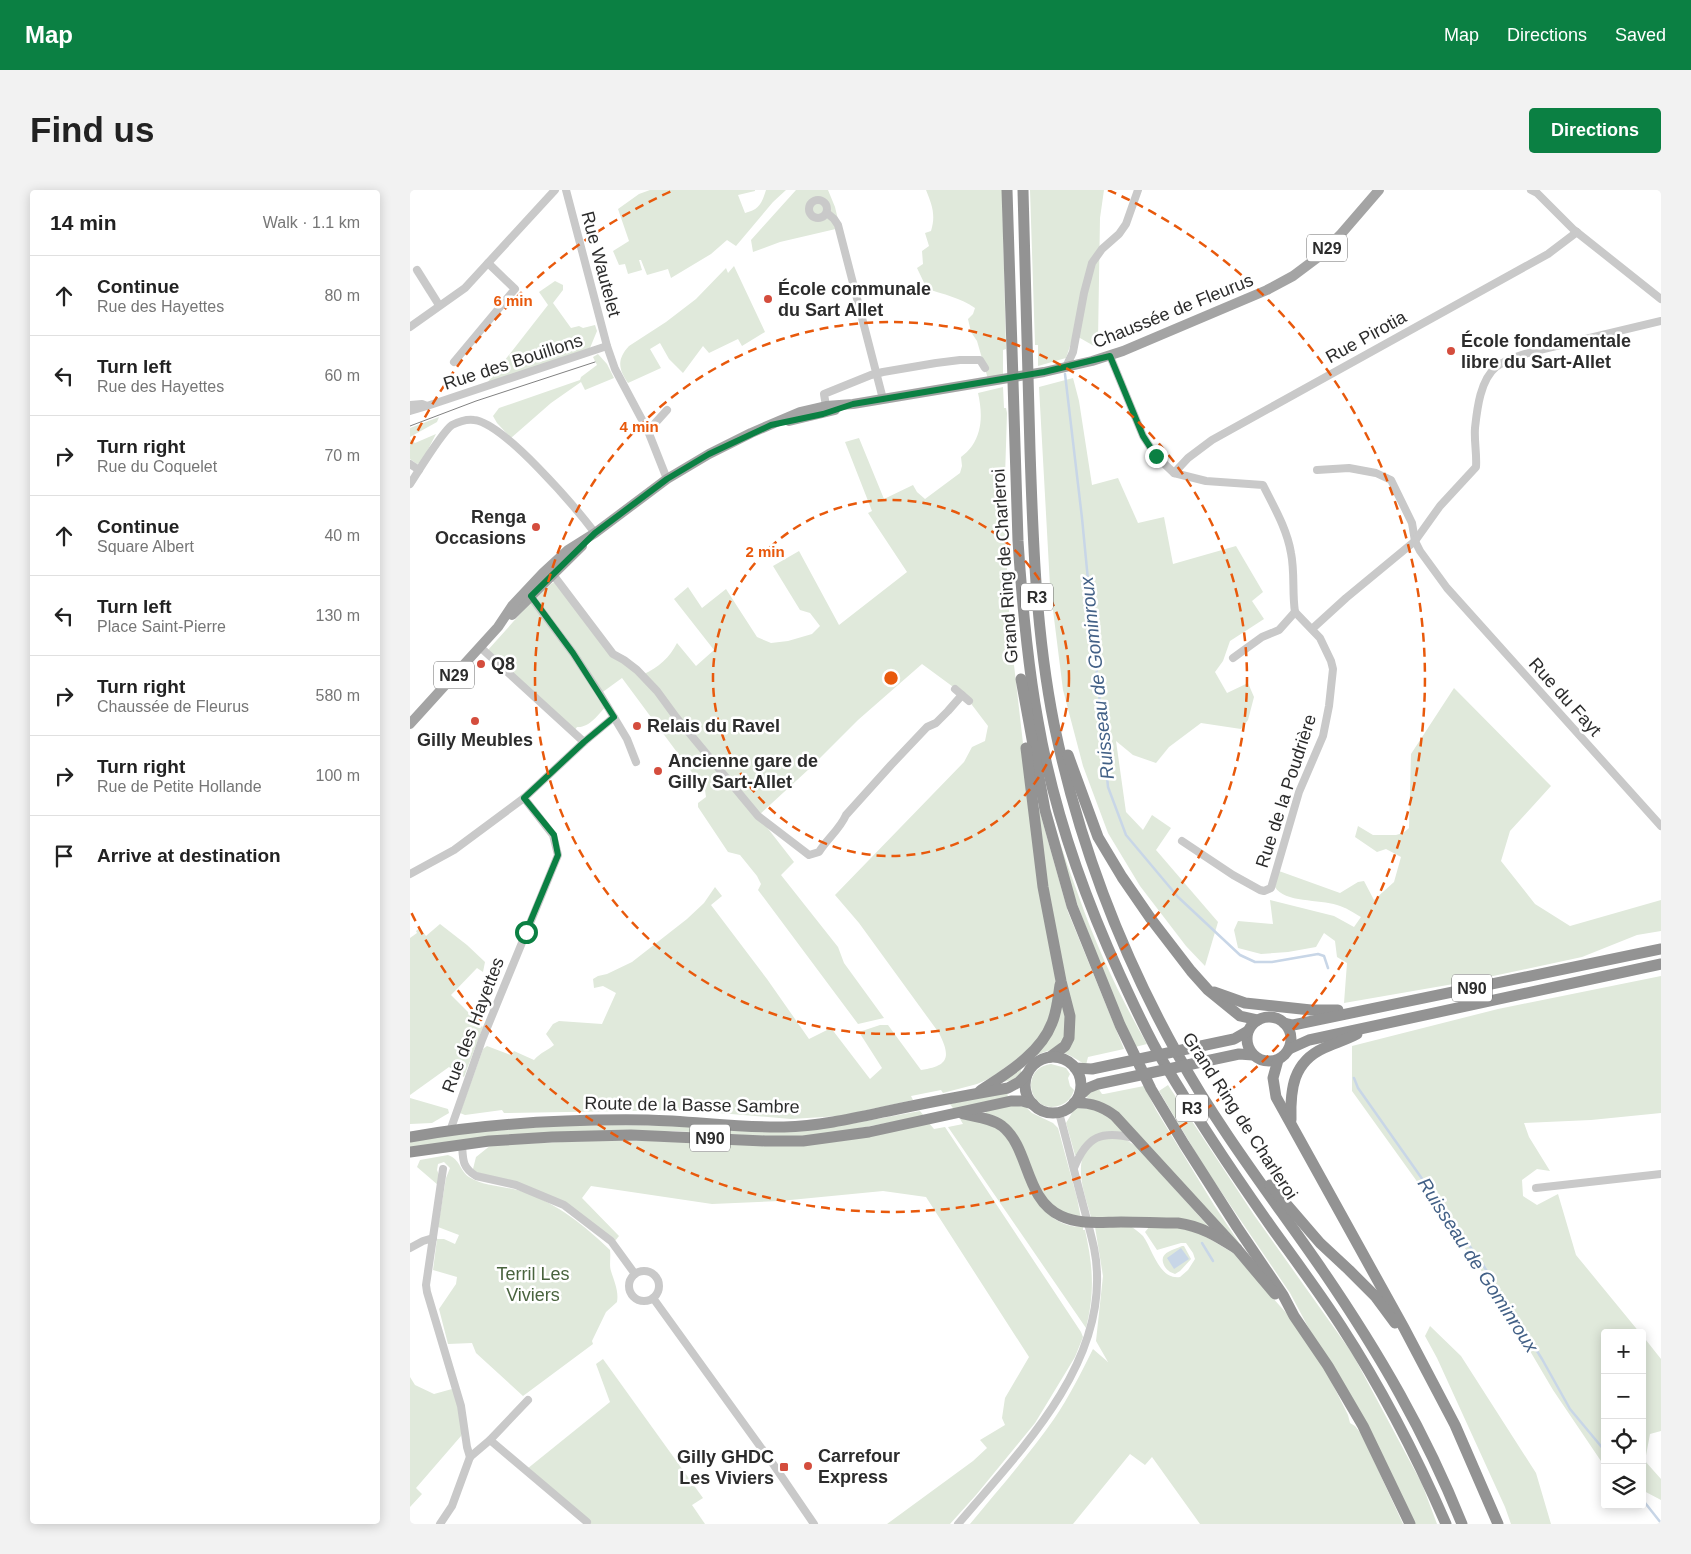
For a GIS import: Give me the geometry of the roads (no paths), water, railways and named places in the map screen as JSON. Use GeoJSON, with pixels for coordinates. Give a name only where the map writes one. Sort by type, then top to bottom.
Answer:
{"type":"FeatureCollection","features":[{"type":"Feature","properties":{"kind":"highway","name":"Grand Ring de Charleroi"},"geometry":{"type":"LineString","coordinates":[[1007,190],[1018,551],[1027,652],[1038,722],[1052,787],[1070,846],[1090,905],[1140,1017],[1162,1061],[1234,1172],[1342,1326],[1400,1425],[1446,1524]]}},
{"type":"Feature","properties":{"kind":"highway","name":"Grand Ring de Charleroi"},"geometry":{"type":"LineString","coordinates":[[1023,190],[1029,404],[1037,597],[1042,652],[1067,783],[1084,840],[1105,900],[1127,954],[1179,1057],[1209,1107],[1322,1269],[1385,1366],[1439,1470],[1462,1524]]}},
{"type":"Feature","properties":{"kind":"highway"},"geometry":{"type":"LineString","coordinates":[[1027,652],[1021,679],[1037,848],[1061,981],[1070,1016],[1069,1038],[1065,1046],[1050,1057],[1036,1062],[1027,1074],[1025,1090],[1028,1098],[1040,1110],[1059,1112],[1069,1108],[1088,1088],[1098,1084],[1239,1054],[1253,1055]]}},
{"type":"Feature","properties":{"kind":"highway"},"geometry":{"type":"LineString","coordinates":[[1021,679],[1045,810],[1056,852],[1072,906],[1112,1007],[1151,1088],[1232,1218],[1283,1295],[1294,1316]]}},
{"type":"Feature","properties":{"kind":"highway"},"geometry":{"type":"LineString","coordinates":[[1054,722],[1064,739],[1070,762],[1098,837],[1122,878],[1151,919],[1208,990],[1240,1016],[1258,1020]]}},
{"type":"Feature","properties":{"kind":"highway","name":"N90"},"geometry":{"type":"LineString","coordinates":[[1284,1022],[1293,1025],[1661,948]]}},
{"type":"Feature","properties":{"kind":"highway","name":"N90"},"geometry":{"type":"LineString","coordinates":[[1289,1049],[1309,1040],[1661,964]]}},
{"type":"Feature","properties":{"kind":"highway"},"geometry":{"type":"LineString","coordinates":[[976,1094],[1012,1069],[1039,1045],[1047,1035],[1057,1008],[1061,981]]}},
{"type":"Feature","properties":{"kind":"highway"},"geometry":{"type":"LineString","coordinates":[[1208,990],[1245,1003],[1311,1010],[1358,1011]]}},
{"type":"Feature","properties":{"kind":"highway"},"geometry":{"type":"LineString","coordinates":[[1075,1068],[1092,1069],[1234,1040],[1263,1018],[1274,1018],[1284,1022],[1291,1038],[1289,1049],[1278,1060],[1273,1078],[1276,1097],[1416,1350],[1455,1425],[1498,1524]]}},
{"type":"Feature","properties":{"kind":"highway"},"geometry":{"type":"LineString","coordinates":[[1291,1122],[1290,1092],[1303,1065],[1315,1053],[1345,1041],[1367,1028]]}},
{"type":"Feature","properties":{"kind":"highway"},"geometry":{"type":"LineString","coordinates":[[1248,1031],[1248,1046],[1253,1055],[1267,1061],[1278,1060]]}},
{"type":"Feature","properties":{"kind":"highway"},"geometry":{"type":"LineString","coordinates":[[1050,1057],[1062,1058],[1075,1068],[1080,1081],[1076,1100]]}},
{"type":"Feature","properties":{"kind":"highway","name":"Route de la Basse Sambre"},"geometry":{"type":"LineString","coordinates":[[410,1137],[519,1124],[610,1120],[649,1120],[756,1127],[786,1127],[856,1118],[1008,1088],[1019,1082],[1027,1074]]}},
{"type":"Feature","properties":{"kind":"highway"},"geometry":{"type":"LineString","coordinates":[[1076,1100],[1099,1105],[1120,1121],[1237,1249],[1294,1316],[1328,1366],[1363,1426],[1410,1524]]}},
{"type":"Feature","properties":{"kind":"highway","name":"Route de la Basse Sambre"},"geometry":{"type":"LineString","coordinates":[[410,1152],[462,1144],[552,1136],[631,1135],[803,1141],[868,1132],[1011,1101],[1033,1104]]}},
{"type":"Feature","properties":{"kind":"highway"},"geometry":{"type":"LineString","coordinates":[[956,1113],[994,1121],[1008,1132],[1037,1193],[1044,1204],[1060,1216],[1080,1222],[1190,1224],[1213,1234],[1237,1249]]}},
{"type":"Feature","properties":{"kind":"highway"},"geometry":{"type":"LineString","coordinates":[[1247,1164],[1265,1179],[1320,1244],[1375,1296],[1416,1350]]}},
{"type":"Feature","properties":{"kind":"main road","name":"Chaussée de Fleurus"},"geometry":{"type":"LineString","coordinates":[[410,724],[480,646],[531,596],[568,550],[595,533],[667,479],[709,454],[800,412],[826,406],[853,404],[1044,372],[1110,356],[1267,290],[1293,276],[1317,258],[1379,190]]}},
{"type":"Feature","properties":{"kind":"main road","name":"Chaussée de Fleurus"},"geometry":{"type":"LineString","coordinates":[[771,425],[823,414],[853,404]]}},
{"type":"Feature","properties":{"kind":"main road","name":"Chaussée de Fleurus"},"geometry":{"type":"LineString","coordinates":[[498,627],[512,606],[550,572]]}},
{"type":"Feature","properties":{"kind":"street"},"geometry":{"type":"LineString","coordinates":[[410,326],[465,288],[555,190]]}},
{"type":"Feature","properties":{"kind":"street"},"geometry":{"type":"LineString","coordinates":[[1066,367],[1073,352],[1084,293],[1092,263],[1102,248],[1119,234],[1126,224],[1138,190]]}},
{"type":"Feature","properties":{"kind":"street"},"geometry":{"type":"LineString","coordinates":[[1535,191],[1577,232],[1661,298]]}},
{"type":"Feature","properties":{"kind":"street"},"geometry":{"type":"LineString","coordinates":[[546,200],[567,194]]}},
{"type":"Feature","properties":{"kind":"street","name":"Rue Wautelet"},"geometry":{"type":"LineString","coordinates":[[567,194],[607,346],[615,369],[648,431]]}},
{"type":"Feature","properties":{"kind":"street"},"geometry":{"type":"LineString","coordinates":[[827,213],[838,225],[883,399]]}},
{"type":"Feature","properties":{"kind":"street","name":"Rue Pirotia"},"geometry":{"type":"LineString","coordinates":[[1174,473],[1188,458],[1212,440],[1548,254],[1577,232]]}},
{"type":"Feature","properties":{"kind":"street"},"geometry":{"type":"LineString","coordinates":[[454,362],[515,289],[488,263]]}},
{"type":"Feature","properties":{"kind":"street"},"geometry":{"type":"LineString","coordinates":[[417,270],[438,306]]}},
{"type":"Feature","properties":{"kind":"street"},"geometry":{"type":"LineString","coordinates":[[1312,629],[1415,541],[1440,506],[1476,467],[1475,430],[1480,399],[1487,378],[1496,367],[1510,359],[1531,352],[1661,320]]}},
{"type":"Feature","properties":{"kind":"street","name":"Rue des Bouillons"},"geometry":{"type":"LineString","coordinates":[[410,411],[607,346]]}},
{"type":"Feature","properties":{"kind":"street"},"geometry":{"type":"LineString","coordinates":[[1110,356],[1143,436],[1156,456],[1174,473],[1206,481],[1263,484],[1282,520],[1291,554],[1295,612],[1278,630],[1262,637],[1233,658]]}},
{"type":"Feature","properties":{"kind":"street"},"geometry":{"type":"LineString","coordinates":[[826,406],[824,394],[871,375],[960,360],[980,360],[985,368]]}},
{"type":"Feature","properties":{"kind":"street","name":"Rue des Bouillons"},"geometry":{"type":"LineString","coordinates":[[410,405],[422,404],[427,406]]}},
{"type":"Feature","properties":{"kind":"street"},"geometry":{"type":"LineString","coordinates":[[666,410],[648,431],[667,479]]}},
{"type":"Feature","properties":{"kind":"street"},"geometry":{"type":"LineString","coordinates":[[410,484],[451,426],[462,421],[475,420],[508,438],[572,504],[595,533]]}},
{"type":"Feature","properties":{"kind":"street"},"geometry":{"type":"LineString","coordinates":[[410,464],[419,470]]}},
{"type":"Feature","properties":{"kind":"street","name":"Rue du Fayt"},"geometry":{"type":"LineString","coordinates":[[1317,470],[1349,468],[1376,473],[1391,480],[1412,523],[1415,541],[1420,551],[1447,588],[1661,826]]}},
{"type":"Feature","properties":{"kind":"street"},"geometry":{"type":"LineString","coordinates":[[550,572],[613,654],[637,670],[658,691],[676,717],[758,816],[809,855],[819,852],[846,815],[891,765],[927,728],[936,723],[962,695]]}},
{"type":"Feature","properties":{"kind":"street"},"geometry":{"type":"LineString","coordinates":[[531,596],[573,653],[614,717],[627,738],[636,762]]}},
{"type":"Feature","properties":{"kind":"street","name":"Rue de la Poudrière"},"geometry":{"type":"LineString","coordinates":[[1182,841],[1233,875],[1260,890],[1264,891],[1271,888],[1300,792],[1323,736],[1329,706],[1333,669],[1320,638],[1295,612]]}},
{"type":"Feature","properties":{"kind":"street"},"geometry":{"type":"LineString","coordinates":[[480,646],[584,742]]}},
{"type":"Feature","properties":{"kind":"street"},"geometry":{"type":"LineString","coordinates":[[956,689],[969,701]]}},
{"type":"Feature","properties":{"kind":"street"},"geometry":{"type":"LineString","coordinates":[[410,874],[454,850],[524,798],[614,717]]}},
{"type":"Feature","properties":{"kind":"street","name":"Rue des Hayettes"},"geometry":{"type":"LineString","coordinates":[[450,1131],[482,1040],[558,855],[554,835],[524,798]]}},
{"type":"Feature","properties":{"kind":"street"},"geometry":{"type":"LineString","coordinates":[[958,1524],[1034,1433],[1066,1384],[1088,1337],[1096,1304],[1098,1275],[1095,1250],[1059,1112]]}},
{"type":"Feature","properties":{"kind":"street"},"geometry":{"type":"LineString","coordinates":[[1074,1168],[1083,1149],[1090,1142],[1101,1136],[1110,1134],[1134,1138]]}},
{"type":"Feature","properties":{"kind":"street"},"geometry":{"type":"LineString","coordinates":[[462,1144],[464,1164],[472,1173],[476,1176],[516,1185],[564,1205],[611,1241],[634,1274]]}},
{"type":"Feature","properties":{"kind":"street"},"geometry":{"type":"LineString","coordinates":[[443,1169],[426,1285],[461,1406],[470,1457]]}},
{"type":"Feature","properties":{"kind":"street"},"geometry":{"type":"LineString","coordinates":[[1536,1188],[1661,1174]]}},
{"type":"Feature","properties":{"kind":"street"},"geometry":{"type":"LineString","coordinates":[[410,1248],[433,1238]]}},
{"type":"Feature","properties":{"kind":"street"},"geometry":{"type":"LineString","coordinates":[[649,1272],[657,1279],[658,1289],[653,1298],[644,1301],[632,1295],[629,1286],[634,1274],[649,1272]]}},
{"type":"Feature","properties":{"kind":"street"},"geometry":{"type":"LineString","coordinates":[[653,1298],[762,1449]]}},
{"type":"Feature","properties":{"kind":"street"},"geometry":{"type":"LineString","coordinates":[[440,1524],[452,1506],[470,1457],[490,1440],[528,1400]]}},
{"type":"Feature","properties":{"kind":"street"},"geometry":{"type":"LineString","coordinates":[[490,1440],[587,1522]]}},
{"type":"Feature","properties":{"kind":"street"},"geometry":{"type":"LineString","coordinates":[[771,1461],[814,1524]]}},
{"type":"Feature","properties":{"kind":"water"},"geometry":{"type":"Polygon","coordinates":[[[1181,1248],[1189,1259],[1174,1269],[1167,1258],[1181,1248]]]}},
{"type":"Feature","properties":{"kind":"waterway","name":"Ruisseau de Gominroux"},"geometry":{"type":"LineString","coordinates":[[1065,374],[1082,518],[1108,787],[1126,835],[1178,897],[1240,955],[1255,962],[1272,962],[1318,954],[1324,956],[1328,968]]}},
{"type":"Feature","properties":{"kind":"waterway","name":"Ruisseau de Gominroux"},"geometry":{"type":"LineString","coordinates":[[1354,1078],[1358,1088],[1483,1265],[1542,1359],[1570,1409],[1601,1446]]}},
{"type":"Feature","properties":{"kind":"waterway"},"geometry":{"type":"LineString","coordinates":[[1202,1243],[1213,1261]]}},
{"type":"Feature","properties":{"kind":"waterway","name":"Ruisseau de Gominroux"},"geometry":{"type":"LineString","coordinates":[[1646,1504],[1661,1523]]}},
{"type":"Feature","properties":{"kind":"tunnel"},"geometry":{"type":"LineString","coordinates":[[762,1449],[771,1461]]}},
{"type":"Feature","properties":{"kind":"tram line"},"geometry":{"type":"LineString","coordinates":[[410,426],[476,401],[595,362]]}},
{"type":"Feature","properties":{"kind":"place","name":"École communale du Sart Allet"},"geometry":{"type":"Point","coordinates":[768,299]}},
{"type":"Feature","properties":{"kind":"place","name":"École fondamentale libre du Sart-Allet"},"geometry":{"type":"Point","coordinates":[1451,351]}},
{"type":"Feature","properties":{"kind":"place","name":"Renga Occasions"},"geometry":{"type":"Point","coordinates":[536,527]}},
{"type":"Feature","properties":{"kind":"place","name":"Q8"},"geometry":{"type":"Point","coordinates":[481,664]}},
{"type":"Feature","properties":{"kind":"place","name":"Gilly Meubles"},"geometry":{"type":"Point","coordinates":[475,721]}},
{"type":"Feature","properties":{"kind":"place","name":"Relais du Ravel"},"geometry":{"type":"Point","coordinates":[637,726]}},
{"type":"Feature","properties":{"kind":"place","name":"Ancienne gare de Gilly Sart-Allet"},"geometry":{"type":"Point","coordinates":[658,771]}},
{"type":"Feature","properties":{"kind":"place","name":"Carrefour Express"},"geometry":{"type":"Point","coordinates":[808,1466]}},
{"type":"Feature","properties":{"kind":"place","name":"Gilly GHDC Les Viviers"},"geometry":{"type":"Point","coordinates":[784,1467]}},
{"type":"Feature","properties":{"kind":"park label","name":"Terril Les Viviers"},"geometry":{"type":"Point","coordinates":[533,1284]}}]}
